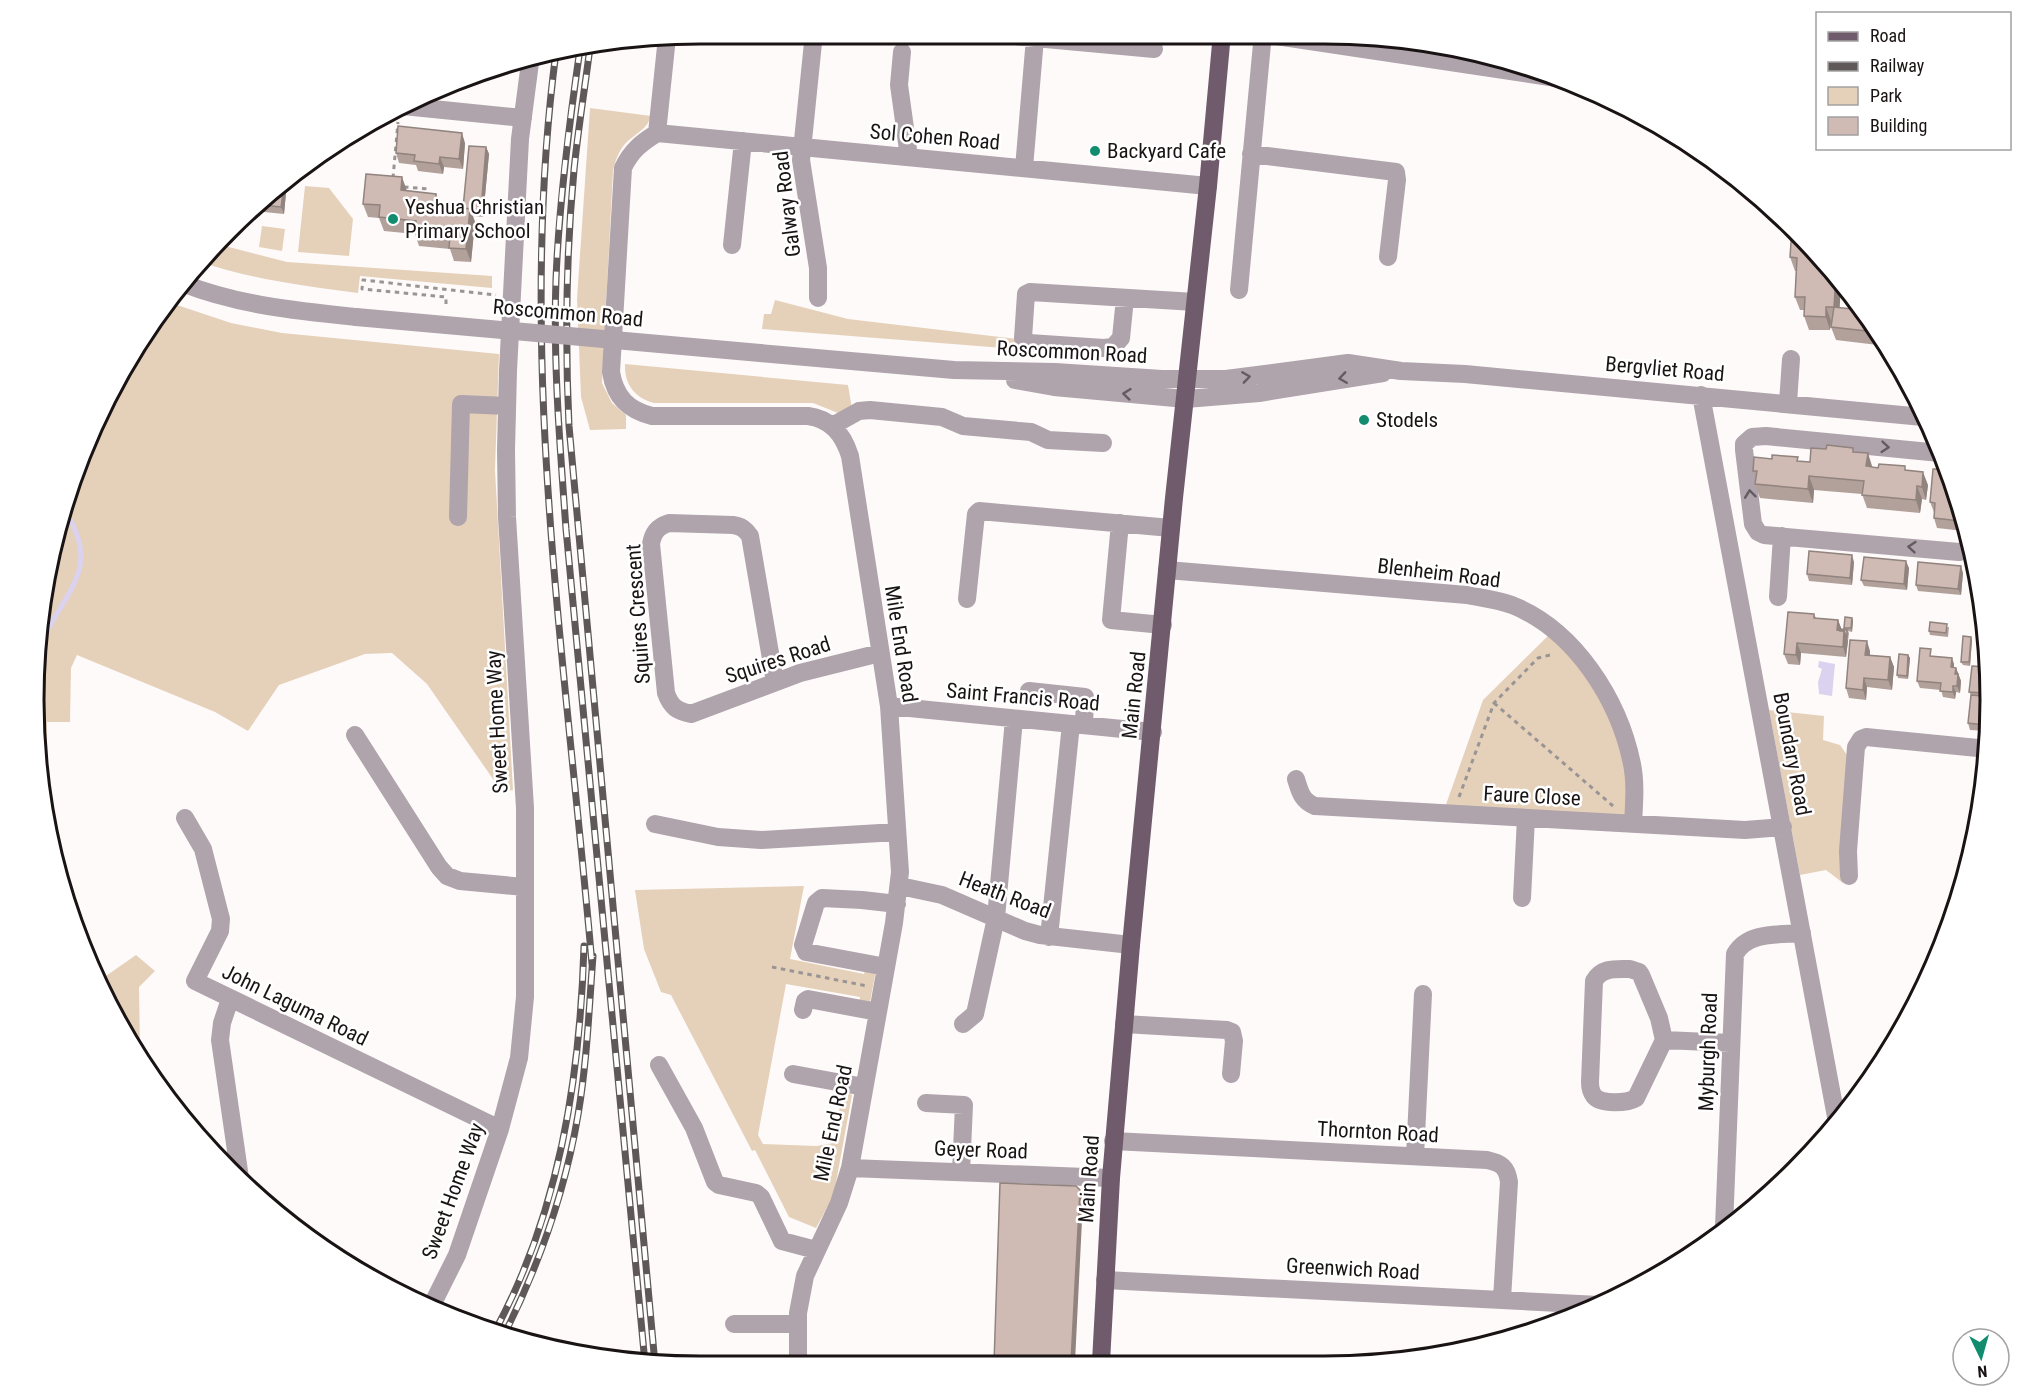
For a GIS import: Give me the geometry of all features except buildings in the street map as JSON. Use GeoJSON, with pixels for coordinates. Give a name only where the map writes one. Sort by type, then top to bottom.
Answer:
{"type":"FeatureCollection","features":[{"type":"Feature","properties":{"kind":"main road","name":"Main Road"},"geometry":{"type":"LineString","coordinates":[[1101,1356],[1113,1141],[1171,528],[1221,44]]}},
{"type":"Feature","properties":{"kind":"street","name":"Galway Road"},"geometry":{"type":"LineString","coordinates":[[813,44],[801,160],[818,268],[818,298]]}},
{"type":"Feature","properties":{"kind":"street"},"geometry":{"type":"LineString","coordinates":[[1024,168],[1034,44]]}},
{"type":"Feature","properties":{"kind":"street"},"geometry":{"type":"LineString","coordinates":[[1100,44],[1154,49]]}},
{"type":"Feature","properties":{"kind":"street"},"geometry":{"type":"LineString","coordinates":[[1239,290],[1261,44]]}},
{"type":"Feature","properties":{"kind":"street"},"geometry":{"type":"LineString","coordinates":[[1336,44],[1509,71]]}},
{"type":"Feature","properties":{"kind":"street"},"geometry":{"type":"LineString","coordinates":[[665,45],[657,133],[639,144],[628,156],[623,168],[611,372],[613,385],[628,406],[640,413],[652,416],[808,416],[818,417],[832,426],[859,411],[870,410],[942,417],[963,426],[1031,432],[1048,440],[1103,443]]}},
{"type":"Feature","properties":{"kind":"street"},"geometry":{"type":"LineString","coordinates":[[902,52],[899,85],[909,157]]}},
{"type":"Feature","properties":{"kind":"street","name":"Sweet Home Way"},"geometry":{"type":"LineString","coordinates":[[435,1300],[457,1255],[500,1129],[519,1058],[523,1028],[525,808],[507,517],[507,405],[523,118],[530,66]]}},
{"type":"Feature","properties":{"kind":"street"},"geometry":{"type":"LineString","coordinates":[[408,111],[523,118]]}},
{"type":"Feature","properties":{"kind":"street","name":"Sol Cohen Road"},"geometry":{"type":"LineString","coordinates":[[657,133],[1208,186]]}},
{"type":"Feature","properties":{"kind":"street"},"geometry":{"type":"LineString","coordinates":[[732,245],[743,141]]}},
{"type":"Feature","properties":{"kind":"street"},"geometry":{"type":"LineString","coordinates":[[1251,154],[1396,172],[1388,257]]}},
{"type":"Feature","properties":{"kind":"street","name":"Roscommon Road"},"geometry":{"type":"LineString","coordinates":[[191,286],[221,296],[262,305],[356,317],[954,370],[1055,372],[1187,379]]}},
{"type":"Feature","properties":{"kind":"street"},"geometry":{"type":"LineString","coordinates":[[1125,298],[1121,338],[1113,347],[1029,343],[1023,338],[1027,293],[1125,298],[1196,303]]}},
{"type":"Feature","properties":{"kind":"street"},"geometry":{"type":"LineString","coordinates":[[1788,403],[1791,359]]}},
{"type":"Feature","properties":{"kind":"street","name":"Bergvliet Road"},"geometry":{"type":"LineString","coordinates":[[1187,379],[1226,380],[1348,363],[1401,370],[1701,395],[1915,416]]}},
{"type":"Feature","properties":{"kind":"street","name":"Roscommon Road"},"geometry":{"type":"LineString","coordinates":[[954,370],[1054,387],[1186,399]]}},
{"type":"Feature","properties":{"kind":"street","name":"Bergvliet Road"},"geometry":{"type":"LineString","coordinates":[[1186,399],[1259,393],[1401,370]]}},
{"type":"Feature","properties":{"kind":"street","name":"Boundary Road"},"geometry":{"type":"LineString","coordinates":[[1701,395],[1835,1110]]}},
{"type":"Feature","properties":{"kind":"street"},"geometry":{"type":"LineString","coordinates":[[458,517],[461,405],[507,405]]}},
{"type":"Feature","properties":{"kind":"street","name":"Mile End Road"},"geometry":{"type":"LineString","coordinates":[[798,1356],[798,1323],[805,1276],[839,1203],[850,1168],[898,895],[897,832],[889,706],[850,456],[843,438],[832,426]]}},
{"type":"Feature","properties":{"kind":"street"},"geometry":{"type":"LineString","coordinates":[[1932,452],[1766,436],[1752,437],[1744,444],[1744,450],[1754,524],[1758,532],[1764,535],[1962,551]]}},
{"type":"Feature","properties":{"kind":"street"},"geometry":{"type":"LineString","coordinates":[[967,599],[978,511],[1171,528]]}},
{"type":"Feature","properties":{"kind":"street","name":"Squires Crescent"},"geometry":{"type":"LineString","coordinates":[[691,714],[678,711],[669,704],[666,693],[651,544],[652,536],[661,525],[669,523],[733,525],[747,531],[750,536],[775,682]]}},
{"type":"Feature","properties":{"kind":"street"},"geometry":{"type":"LineString","coordinates":[[1120,523],[1111,620],[1163,625]]}},
{"type":"Feature","properties":{"kind":"street"},"geometry":{"type":"LineString","coordinates":[[1778,597],[1782,537]]}},
{"type":"Feature","properties":{"kind":"street","name":"Blenheim Road"},"geometry":{"type":"LineString","coordinates":[[1167,570],[1467,595],[1513,606],[1534,617],[1555,629],[1573,648],[1601,686],[1616,717],[1628,747],[1635,786],[1633,824]]}},
{"type":"Feature","properties":{"kind":"street","name":"Squires Road"},"geometry":{"type":"LineString","coordinates":[[691,714],[800,673],[880,653]]}},
{"type":"Feature","properties":{"kind":"street"},"geometry":{"type":"LineString","coordinates":[[1029,691],[1085,697],[1077,724],[1049,937]]}},
{"type":"Feature","properties":{"kind":"street","name":"Saint Francis Road"},"geometry":{"type":"LineString","coordinates":[[889,706],[1153,732]]}},
{"type":"Feature","properties":{"kind":"street"},"geometry":{"type":"LineString","coordinates":[[963,1024],[975,1014],[996,918],[1014,718]]}},
{"type":"Feature","properties":{"kind":"street"},"geometry":{"type":"LineString","coordinates":[[355,735],[447,876],[460,881],[525,887]]}},
{"type":"Feature","properties":{"kind":"street"},"geometry":{"type":"LineString","coordinates":[[1849,876],[1848,851],[1856,747],[1861,739],[1866,737],[1978,747]]}},
{"type":"Feature","properties":{"kind":"street","name":"Faure Close"},"geometry":{"type":"LineString","coordinates":[[1296,779],[1306,803],[1315,806],[1745,830],[1783,827]]}},
{"type":"Feature","properties":{"kind":"street","name":"John Laguma Road"},"geometry":{"type":"LineString","coordinates":[[185,818],[203,849],[221,919],[220,931],[195,981],[500,1129]]}},
{"type":"Feature","properties":{"kind":"street"},"geometry":{"type":"LineString","coordinates":[[1522,898],[1526,818]]}},
{"type":"Feature","properties":{"kind":"street"},"geometry":{"type":"LineString","coordinates":[[655,824],[718,837],[761,840],[897,832]]}},
{"type":"Feature","properties":{"kind":"street","name":"Heath Road"},"geometry":{"type":"LineString","coordinates":[[886,967],[806,952],[803,945],[816,903],[822,898],[862,900],[898,895],[942,895],[1025,931],[1049,937],[1131,945]]}},
{"type":"Feature","properties":{"kind":"street","name":"Myburgh Road"},"geometry":{"type":"LineString","coordinates":[[1724,1219],[1735,954],[1740,946],[1754,938],[1802,933]]}},
{"type":"Feature","properties":{"kind":"street"},"geometry":{"type":"LineString","coordinates":[[1629,969],[1639,972],[1659,1018],[1664,1040],[1636,1098],[1624,1102],[1595,1098],[1590,1082],[1593,989],[1596,976],[1605,970],[1629,969]]}},
{"type":"Feature","properties":{"kind":"street"},"geometry":{"type":"LineString","coordinates":[[1415,1156],[1423,994]]}},
{"type":"Feature","properties":{"kind":"street"},"geometry":{"type":"LineString","coordinates":[[230,999],[222,1023],[220,1040],[238,1165]]}},
{"type":"Feature","properties":{"kind":"street"},"geometry":{"type":"LineString","coordinates":[[803,1010],[805,1001],[808,999],[878,1012]]}},
{"type":"Feature","properties":{"kind":"street"},"geometry":{"type":"LineString","coordinates":[[1124,1024],[1232,1032],[1234,1041],[1231,1074]]}},
{"type":"Feature","properties":{"kind":"street"},"geometry":{"type":"LineString","coordinates":[[1664,1040],[1731,1043]]}},
{"type":"Feature","properties":{"kind":"street"},"geometry":{"type":"LineString","coordinates":[[659,1065],[694,1128],[715,1182],[719,1185],[756,1193],[764,1202],[782,1241],[816,1250]]}},
{"type":"Feature","properties":{"kind":"street"},"geometry":{"type":"LineString","coordinates":[[793,1074],[864,1087]]}},
{"type":"Feature","properties":{"kind":"street"},"geometry":{"type":"LineString","coordinates":[[926,1103],[964,1105],[961,1172]]}},
{"type":"Feature","properties":{"kind":"street","name":"Thornton Road"},"geometry":{"type":"LineString","coordinates":[[1113,1141],[1498,1162],[1504,1166],[1509,1182],[1502,1299]]}},
{"type":"Feature","properties":{"kind":"street","name":"Geyer Road"},"geometry":{"type":"LineString","coordinates":[[850,1168],[1111,1178]]}},
{"type":"Feature","properties":{"kind":"street","name":"Greenwich Road"},"geometry":{"type":"LineString","coordinates":[[1105,1280],[1580,1304]]}},
{"type":"Feature","properties":{"kind":"street"},"geometry":{"type":"LineString","coordinates":[[734,1324],[798,1323]]}},
{"type":"Feature","properties":{"kind":"path"},"geometry":{"type":"LineString","coordinates":[[392,186],[399,116]]}},
{"type":"Feature","properties":{"kind":"path"},"geometry":{"type":"LineString","coordinates":[[402,186],[429,189]]}},
{"type":"Feature","properties":{"kind":"path"},"geometry":{"type":"LineString","coordinates":[[446,304],[446,297],[362,289],[363,280],[499,295]]}},
{"type":"Feature","properties":{"kind":"path"},"geometry":{"type":"LineString","coordinates":[[1458,814],[1458,799],[1494,703],[1538,658],[1573,648]]}},
{"type":"Feature","properties":{"kind":"path"},"geometry":{"type":"LineString","coordinates":[[1494,703],[1633,824]]}},
{"type":"Feature","properties":{"kind":"path"},"geometry":{"type":"LineString","coordinates":[[772,967],[882,990]]}},
{"type":"Feature","properties":{"kind":"green space"},"geometry":{"type":"Polygon","coordinates":[[[590,108],[651,116],[643,128],[623,147],[613,171],[602,383],[612,403],[626,415],[626,429],[590,430],[581,397],[577,299],[590,108]]]}},
{"type":"Feature","properties":{"kind":"green space"},"geometry":{"type":"Polygon","coordinates":[[[305,186],[329,188],[353,219],[349,256],[298,252],[305,186]]]}},
{"type":"Feature","properties":{"kind":"green space"},"geometry":{"type":"Polygon","coordinates":[[[262,226],[285,229],[282,251],[259,247],[262,226]]]}},
{"type":"Feature","properties":{"kind":"green space"},"geometry":{"type":"Polygon","coordinates":[[[226,246],[287,262],[492,276],[492,288],[360,276],[358,293],[297,285],[237,273],[209,264],[226,246]]]}},
{"type":"Feature","properties":{"kind":"green space"},"geometry":{"type":"Polygon","coordinates":[[[775,300],[848,319],[1017,339],[1016,349],[762,329],[764,314],[771,314],[775,300]]]}},
{"type":"Feature","properties":{"kind":"green space"},"geometry":{"type":"Polygon","coordinates":[[[176,305],[231,323],[282,333],[499,354],[495,470],[513,790],[502,792],[427,684],[392,653],[365,654],[279,685],[248,731],[215,712],[77,655],[71,668],[70,722],[47,722],[47,760],[44,700],[49,614],[56,572],[78,489],[93,448],[131,371],[176,305]]]}},
{"type":"Feature","properties":{"kind":"green space"},"geometry":{"type":"Polygon","coordinates":[[[625,364],[848,385],[852,409],[838,413],[813,403],[654,403],[641,398],[632,389],[626,378],[625,364]]]}},
{"type":"Feature","properties":{"kind":"green space"},"geometry":{"type":"Polygon","coordinates":[[[1555,629],[1621,727],[1633,824],[1443,813],[1483,700],[1555,629]]]}},
{"type":"Feature","properties":{"kind":"green space"},"geometry":{"type":"Polygon","coordinates":[[[1769,710],[1824,716],[1823,740],[1840,745],[1847,755],[1840,851],[1843,883],[1826,870],[1800,875],[1769,710]]]}},
{"type":"Feature","properties":{"kind":"green space"},"geometry":{"type":"Polygon","coordinates":[[[804,886],[790,959],[864,974],[866,966],[876,970],[870,1002],[859,1003],[860,997],[786,984],[758,1135],[763,1144],[817,1146],[833,1143],[843,1090],[852,1095],[835,1188],[816,1228],[789,1217],[671,995],[661,992],[644,949],[635,890],[804,886]]]}},
{"type":"Feature","properties":{"kind":"green space"},"geometry":{"type":"Polygon","coordinates":[[[136,955],[155,971],[139,987],[140,1042],[131,1028],[105,977],[136,955]]]}},
{"type":"Feature","properties":{"kind":"shaded area"},"geometry":{"type":"Polygon","coordinates":[[[1819,661],[1835,664],[1832,696],[1819,694],[1818,682],[1822,669],[1818,667],[1819,661]]]}},
{"type":"Feature","properties":{"kind":"waterway"},"geometry":{"type":"LineString","coordinates":[[47,630],[72,588],[80,565],[79,541],[69,519]]}},
{"type":"Feature","properties":{"kind":"railway"},"geometry":{"type":"LineString","coordinates":[[589,53],[576,155],[569,234],[567,330],[569,426],[654,1354]]}},
{"type":"Feature","properties":{"kind":"railway"},"geometry":{"type":"LineString","coordinates":[[579,55],[557,250],[555,342],[558,404],[566,529],[644,1353]]}},
{"type":"Feature","properties":{"kind":"railway"},"geometry":{"type":"LineString","coordinates":[[555,60],[545,166],[541,280],[543,394],[549,508],[592,964]]}},
{"type":"Feature","properties":{"kind":"railway"},"geometry":{"type":"LineString","coordinates":[[499,1324],[517,1286],[535,1240],[562,1144],[577,1046],[584,946]]}},
{"type":"Feature","properties":{"kind":"railway"},"geometry":{"type":"LineString","coordinates":[[508,1327],[549,1228],[573,1144],[584,1075],[593,956]]}},
{"type":"Feature","properties":{"kind":"place","name":"Backyard Cafe"},"geometry":{"type":"Point","coordinates":[1095,151]}},
{"type":"Feature","properties":{"kind":"place","name":"Yeshua Christian Primary School"},"geometry":{"type":"Point","coordinates":[393,219]}},
{"type":"Feature","properties":{"kind":"place","name":"Stodels"},"geometry":{"type":"Point","coordinates":[1364,420]}}]}
